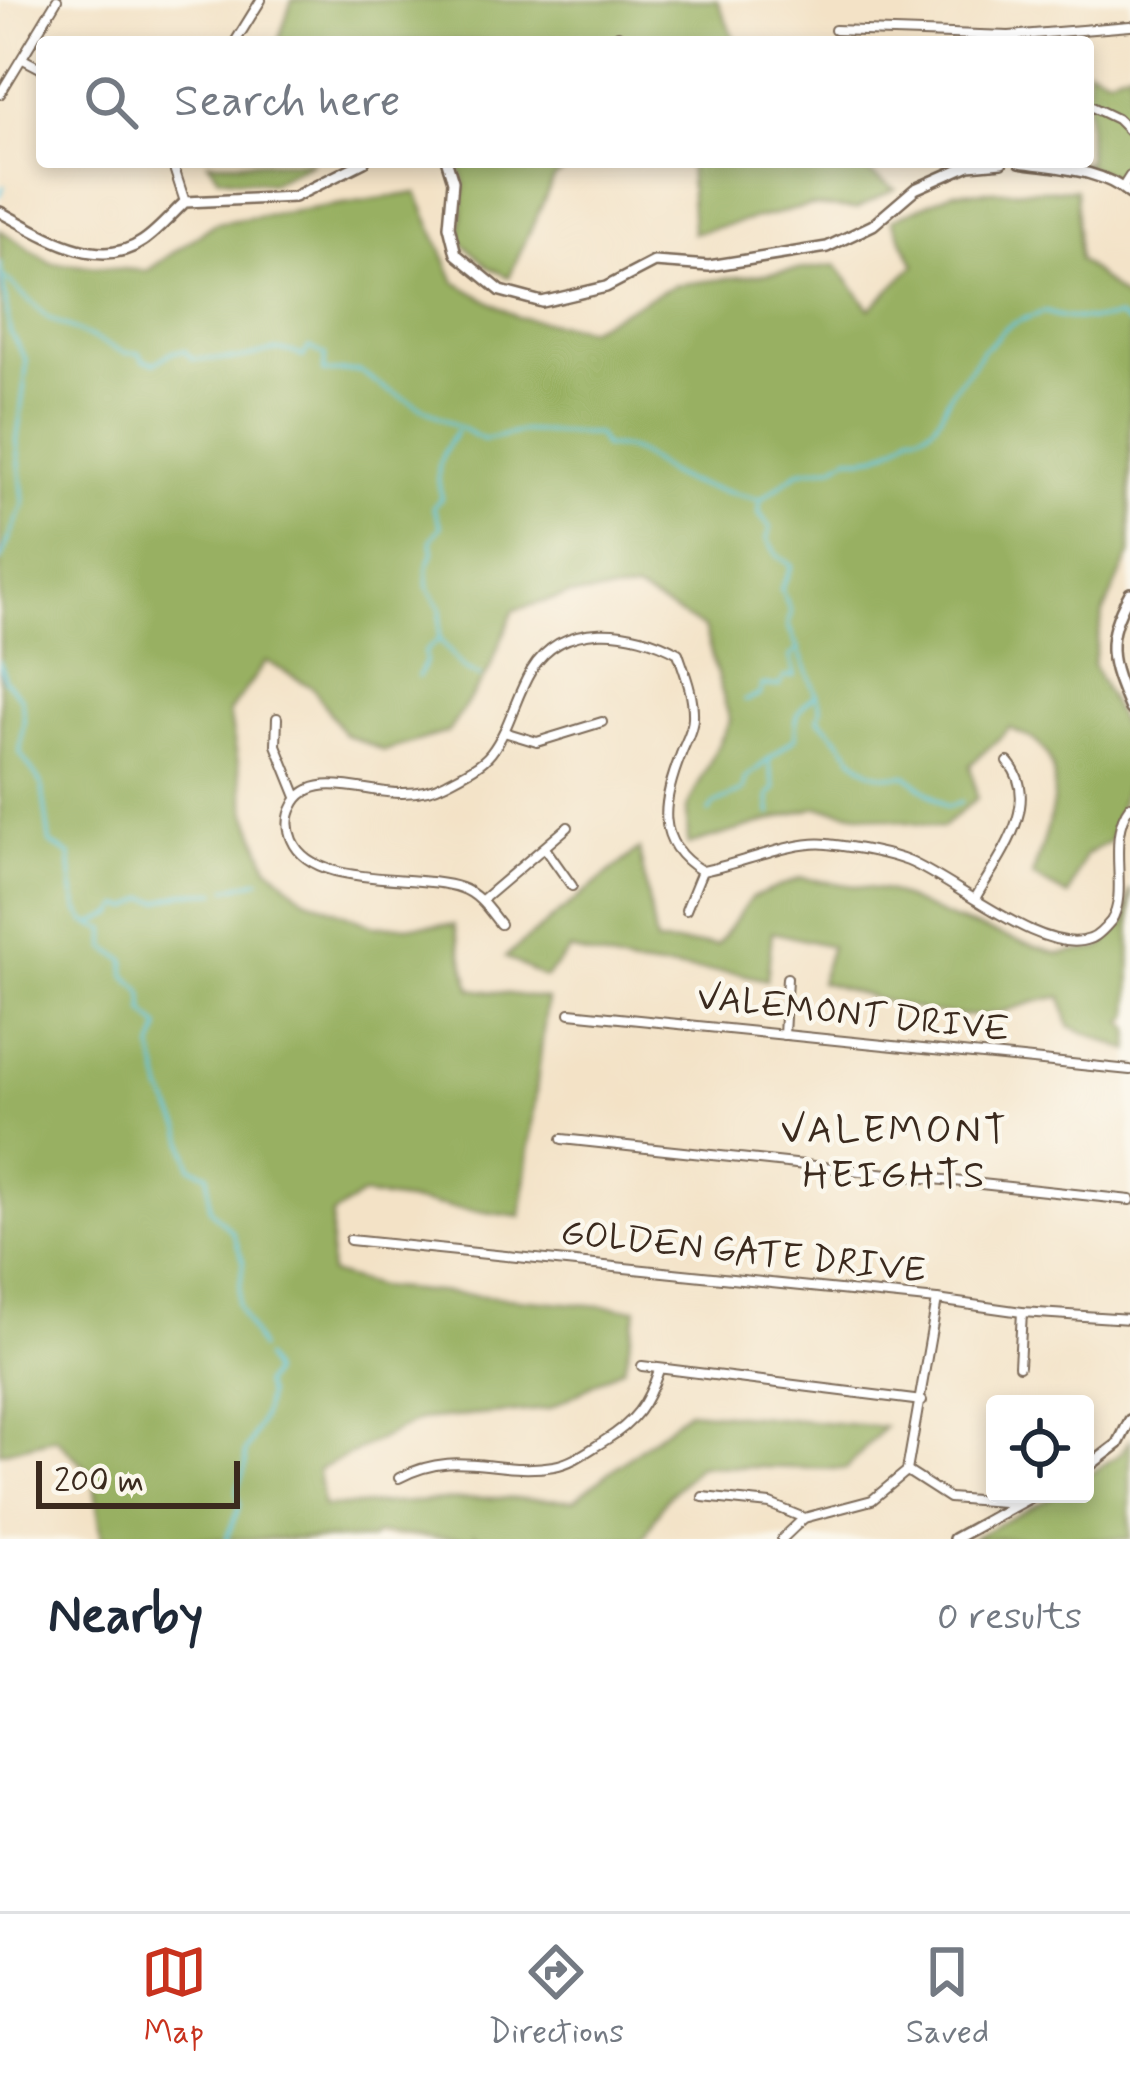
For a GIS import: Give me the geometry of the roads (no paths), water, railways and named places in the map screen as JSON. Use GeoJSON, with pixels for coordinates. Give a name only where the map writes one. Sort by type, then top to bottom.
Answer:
{"type":"FeatureCollection","features":[{"type":"Feature","properties":{"kind":"street"},"geometry":{"type":"LineString","coordinates":[[36,36],[57,0]]}},
{"type":"Feature","properties":{"kind":"street"},"geometry":{"type":"LineString","coordinates":[[239,36],[261,0]]}},
{"type":"Feature","properties":{"kind":"street"},"geometry":{"type":"LineString","coordinates":[[1037,36],[1130,26]]}},
{"type":"Feature","properties":{"kind":"street"},"geometry":{"type":"LineString","coordinates":[[835,30],[951,36]]}},
{"type":"Feature","properties":{"kind":"street"},"geometry":{"type":"LineString","coordinates":[[0,94],[36,36]]}},
{"type":"Feature","properties":{"kind":"street"},"geometry":{"type":"LineString","coordinates":[[23,59],[36,66]]}},
{"type":"Feature","properties":{"kind":"street"},"geometry":{"type":"LineString","coordinates":[[1094,107],[1130,132]]}},
{"type":"Feature","properties":{"kind":"street"},"geometry":{"type":"LineString","coordinates":[[174,168],[185,202]]}},
{"type":"Feature","properties":{"kind":"street"},"geometry":{"type":"LineString","coordinates":[[0,212],[63,244],[110,252],[142,242],[185,202],[294,197],[352,168]]}},
{"type":"Feature","properties":{"kind":"street"},"geometry":{"type":"LineString","coordinates":[[448,168],[453,181],[449,226],[455,254],[501,291],[542,302],[607,287],[653,262],[710,266],[827,247],[873,225],[915,189],[962,168]]}},
{"type":"Feature","properties":{"kind":"street"},"geometry":{"type":"LineString","coordinates":[[1057,168],[1081,172],[1126,191],[1130,176]]}},
{"type":"Feature","properties":{"kind":"street"},"geometry":{"type":"LineString","coordinates":[[1130,593],[1112,626],[1111,662],[1130,709]]}},
{"type":"Feature","properties":{"kind":"street"},"geometry":{"type":"LineString","coordinates":[[500,924],[482,900],[461,888],[329,870],[303,859],[291,839],[287,817],[297,797],[319,786],[399,794],[435,790],[489,756],[531,669],[553,648],[579,635],[613,631],[651,638],[677,653],[690,689],[694,722],[669,787],[666,814],[680,858],[701,871],[821,843],[907,860],[1044,937],[1059,942],[1092,939],[1115,916],[1120,886],[1118,848],[1124,813],[1130,806]]}},
{"type":"Feature","properties":{"kind":"street"},"geometry":{"type":"LineString","coordinates":[[277,718],[276,745],[297,797]]}},
{"type":"Feature","properties":{"kind":"street"},"geometry":{"type":"LineString","coordinates":[[504,732],[537,742],[602,722]]}},
{"type":"Feature","properties":{"kind":"street"},"geometry":{"type":"LineString","coordinates":[[976,897],[1019,814],[1024,793],[1008,761]]}},
{"type":"Feature","properties":{"kind":"street"},"geometry":{"type":"LineString","coordinates":[[482,900],[568,827]]}},
{"type":"Feature","properties":{"kind":"street"},"geometry":{"type":"LineString","coordinates":[[544,848],[572,886]]}},
{"type":"Feature","properties":{"kind":"street"},"geometry":{"type":"LineString","coordinates":[[686,910],[701,871]]}},
{"type":"Feature","properties":{"kind":"street"},"geometry":{"type":"LineString","coordinates":[[784,1035],[787,978]]}},
{"type":"Feature","properties":{"kind":"street","name":"VALEMONT DRIVE"},"geometry":{"type":"LineString","coordinates":[[570,1013],[1130,1070]]}},
{"type":"Feature","properties":{"kind":"street"},"geometry":{"type":"LineString","coordinates":[[562,1139],[1130,1200]]}},
{"type":"Feature","properties":{"kind":"street","name":"GOLDEN GATE DRIVE"},"geometry":{"type":"LineString","coordinates":[[350,1240],[1022,1312],[1130,1319]]}},
{"type":"Feature","properties":{"kind":"street"},"geometry":{"type":"LineString","coordinates":[[782,1539],[804,1518],[872,1500],[907,1471],[937,1300]]}},
{"type":"Feature","properties":{"kind":"street"},"geometry":{"type":"LineString","coordinates":[[1019,1366],[1022,1312]]}},
{"type":"Feature","properties":{"kind":"street"},"geometry":{"type":"LineString","coordinates":[[642,1366],[922,1401]]}},
{"type":"Feature","properties":{"kind":"street"},"geometry":{"type":"LineString","coordinates":[[399,1478],[423,1465],[444,1462],[530,1467],[571,1461],[637,1418],[659,1370]]}},
{"type":"Feature","properties":{"kind":"street"},"geometry":{"type":"LineString","coordinates":[[1094,1462],[1118,1444],[1130,1420]]}},
{"type":"Feature","properties":{"kind":"street"},"geometry":{"type":"LineString","coordinates":[[907,1471],[949,1498],[986,1499]]}},
{"type":"Feature","properties":{"kind":"street"},"geometry":{"type":"LineString","coordinates":[[703,1496],[770,1504],[804,1518]]}},
{"type":"Feature","properties":{"kind":"street"},"geometry":{"type":"LineString","coordinates":[[991,1503],[998,1512]]}},
{"type":"Feature","properties":{"kind":"street"},"geometry":{"type":"LineString","coordinates":[[954,1539],[1017,1503]]}},
{"type":"Feature","properties":{"kind":"waterway"},"geometry":{"type":"LineString","coordinates":[[0,195],[4,186]]}},
{"type":"Feature","properties":{"kind":"waterway"},"geometry":{"type":"LineString","coordinates":[[0,263],[10,332],[26,360],[17,441],[24,504],[0,561]]}},
{"type":"Feature","properties":{"kind":"waterway"},"geometry":{"type":"LineString","coordinates":[[5,278],[48,318],[125,353],[140,353],[143,360],[156,363],[171,352],[185,351],[192,359],[234,359],[276,350],[303,357],[309,347],[325,355],[324,372],[360,371],[484,440],[523,431],[597,434],[604,447],[628,449],[683,480],[760,500],[800,471],[834,466],[849,456],[883,453],[911,433],[934,425],[983,349],[1015,323],[1045,312],[1081,319],[1119,317],[1130,325]]}},
{"type":"Feature","properties":{"kind":"waterway"},"geometry":{"type":"LineString","coordinates":[[418,677],[425,652],[439,639],[441,609],[428,588],[427,568],[433,552],[431,540],[441,526],[433,507],[442,497],[440,462],[457,431]]}},
{"type":"Feature","properties":{"kind":"waterway"},"geometry":{"type":"LineString","coordinates":[[709,812],[714,804],[743,791],[746,778],[796,737],[799,712],[817,695],[788,625],[791,612],[781,589],[792,566],[767,539],[771,528],[759,513],[760,502]]}},
{"type":"Feature","properties":{"kind":"waterway"},"geometry":{"type":"LineString","coordinates":[[439,639],[463,668],[480,677]]}},
{"type":"Feature","properties":{"kind":"waterway"},"geometry":{"type":"LineString","coordinates":[[744,701],[760,695],[762,685],[779,686],[785,677],[795,676],[790,657],[799,648]]}},
{"type":"Feature","properties":{"kind":"waterway"},"geometry":{"type":"LineString","coordinates":[[0,661],[4,679],[21,698],[20,753],[42,785],[50,843],[70,855],[79,910],[89,924],[106,929],[106,948],[125,960],[125,975],[141,990],[144,1011],[160,1028],[153,1049],[163,1092],[181,1128],[191,1167],[208,1174],[210,1209],[233,1233],[243,1261],[238,1305],[260,1349]]}},
{"type":"Feature","properties":{"kind":"waterway"},"geometry":{"type":"LineString","coordinates":[[817,695],[818,719],[864,767],[889,776],[906,775],[947,807],[962,802]]}},
{"type":"Feature","properties":{"kind":"waterway"},"geometry":{"type":"LineString","coordinates":[[768,759],[775,789],[769,796],[771,814]]}},
{"type":"Feature","properties":{"kind":"waterway"},"geometry":{"type":"LineString","coordinates":[[227,889],[260,880]]}},
{"type":"Feature","properties":{"kind":"waterway"},"geometry":{"type":"LineString","coordinates":[[93,923],[115,914],[120,906],[130,908],[146,898],[160,901],[185,893],[217,892]]}},
{"type":"Feature","properties":{"kind":"waterway"},"geometry":{"type":"LineString","coordinates":[[226,1539],[240,1505],[237,1491],[245,1453],[263,1415],[267,1395],[263,1384],[271,1373],[264,1358]]}},
{"type":"Feature","properties":{"kind":"district","name":"VALEMONT HEIGHTS"},"geometry":{"type":"Point","coordinates":[895,1154]}}]}
